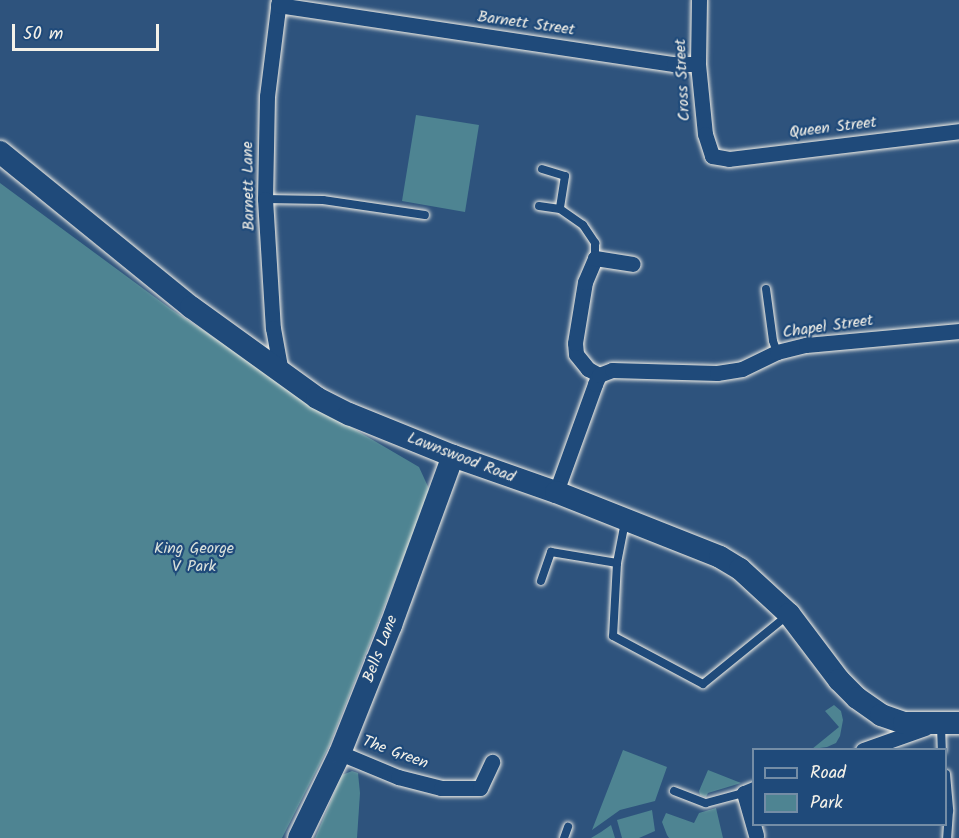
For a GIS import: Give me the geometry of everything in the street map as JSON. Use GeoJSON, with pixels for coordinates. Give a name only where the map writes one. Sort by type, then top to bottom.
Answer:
{"type":"FeatureCollection","features":[{"type":"Feature","properties":{"kind":"street","name":"Cross Street"},"geometry":{"type":"LineString","coordinates":[[699,0],[698,64],[705,134],[712,156]]}},
{"type":"Feature","properties":{"kind":"street","name":"Barnett Street"},"geometry":{"type":"LineString","coordinates":[[278,3],[674,64],[698,64]]}},
{"type":"Feature","properties":{"kind":"street","name":"Barnett Lane"},"geometry":{"type":"LineString","coordinates":[[278,3],[267,96],[265,199],[273,328],[281,372]]}},
{"type":"Feature","properties":{"kind":"street","name":"Queen Street"},"geometry":{"type":"LineString","coordinates":[[712,156],[729,159],[959,131]]}},
{"type":"Feature","properties":{"kind":"street","name":"Lawnswood Road"},"geometry":{"type":"LineString","coordinates":[[0,152],[191,307],[317,398],[349,414],[453,456],[556,492],[720,557],[740,569],[789,614],[857,698],[881,715],[904,723],[944,724]]}},
{"type":"Feature","properties":{"kind":"street"},"geometry":{"type":"LineString","coordinates":[[556,492],[599,375],[581,362],[576,354],[575,343],[585,282],[595,258],[633,264]]}},
{"type":"Feature","properties":{"kind":"street","name":"Chapel Street"},"geometry":{"type":"LineString","coordinates":[[599,375],[612,370],[717,373],[742,369],[777,352],[806,345],[959,331]]}},
{"type":"Feature","properties":{"kind":"street","name":"Bells Lane"},"geometry":{"type":"LineString","coordinates":[[299,838],[340,753],[392,625],[453,456]]}},
{"type":"Feature","properties":{"kind":"street"},"geometry":{"type":"LineString","coordinates":[[869,748],[944,724]]}},
{"type":"Feature","properties":{"kind":"street","name":"The Green"},"geometry":{"type":"LineString","coordinates":[[340,753],[398,777],[441,788],[480,788],[492,762]]}},
{"type":"Feature","properties":{"kind":"street"},"geometry":{"type":"LineString","coordinates":[[749,791],[752,810]]}},
{"type":"Feature","properties":{"kind":"street"},"geometry":{"type":"LineString","coordinates":[[755,826],[756,835]]}},
{"type":"Feature","properties":{"kind":"lane"},"geometry":{"type":"LineString","coordinates":[[542,169],[565,176],[560,209]]}},
{"type":"Feature","properties":{"kind":"lane"},"geometry":{"type":"LineString","coordinates":[[265,199],[323,200],[425,215]]}},
{"type":"Feature","properties":{"kind":"lane"},"geometry":{"type":"LineString","coordinates":[[539,206],[560,209],[583,225],[595,243],[595,258]]}},
{"type":"Feature","properties":{"kind":"lane"},"geometry":{"type":"LineString","coordinates":[[766,289],[773,341],[777,352]]}},
{"type":"Feature","properties":{"kind":"lane"},"geometry":{"type":"LineString","coordinates":[[625,519],[617,563],[613,636],[703,684],[789,614]]}},
{"type":"Feature","properties":{"kind":"lane"},"geometry":{"type":"LineString","coordinates":[[541,581],[551,552],[617,563]]}},
{"type":"Feature","properties":{"kind":"lane"},"geometry":{"type":"LineString","coordinates":[[942,748],[944,724]]}},
{"type":"Feature","properties":{"kind":"lane"},"geometry":{"type":"LineString","coordinates":[[674,791],[706,803],[749,791]]}},
{"type":"Feature","properties":{"kind":"lane"},"geometry":{"type":"LineString","coordinates":[[947,792],[949,811],[947,838]]}},
{"type":"Feature","properties":{"kind":"lane"},"geometry":{"type":"LineString","coordinates":[[564,838],[568,827]]}},
{"type":"Feature","properties":{"kind":"green space"},"geometry":{"type":"Polygon","coordinates":[[[416,115],[479,125],[465,212],[402,201],[416,115]]]}},
{"type":"Feature","properties":{"kind":"green space","name":"King George V Park"},"geometry":{"type":"Polygon","coordinates":[[[0,183],[171,309],[332,416],[419,467],[430,491],[329,746],[282,838],[0,838],[0,183]]]}},
{"type":"Feature","properties":{"kind":"green space"},"geometry":{"type":"Polygon","coordinates":[[[834,705],[841,711],[843,720],[840,736],[836,743],[827,747],[813,748],[839,727],[825,711],[834,705]]]}},
{"type":"Feature","properties":{"kind":"green space"},"geometry":{"type":"Polygon","coordinates":[[[623,750],[667,767],[655,801],[620,810],[592,830],[623,750]]]}},
{"type":"Feature","properties":{"kind":"green space"},"geometry":{"type":"Polygon","coordinates":[[[708,770],[741,783],[708,793],[706,797],[700,795],[699,791],[708,770]]]}},
{"type":"Feature","properties":{"kind":"green space"},"geometry":{"type":"Polygon","coordinates":[[[352,771],[358,773],[360,793],[357,838],[315,838],[342,775],[352,771]]]}},
{"type":"Feature","properties":{"kind":"green space"},"geometry":{"type":"Polygon","coordinates":[[[716,808],[723,838],[669,838],[667,835],[662,822],[666,813],[694,823],[699,813],[716,808]]]}},
{"type":"Feature","properties":{"kind":"green space"},"geometry":{"type":"Polygon","coordinates":[[[652,810],[655,831],[639,838],[622,838],[617,820],[652,810]]]}},
{"type":"Feature","properties":{"kind":"green space"},"geometry":{"type":"Polygon","coordinates":[[[611,825],[615,838],[591,838],[601,832],[611,825]]]}}]}
